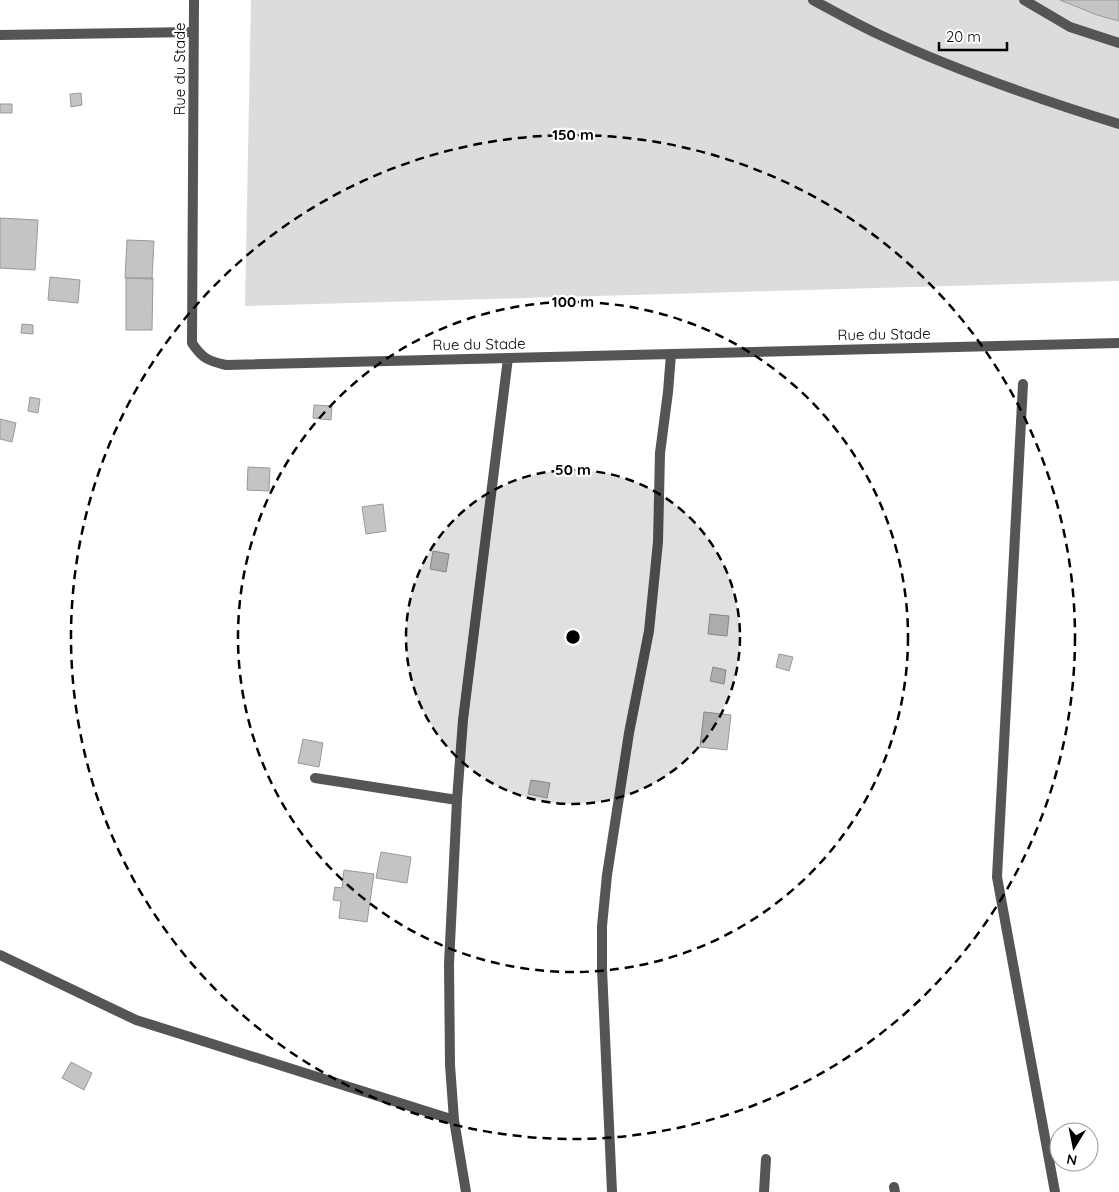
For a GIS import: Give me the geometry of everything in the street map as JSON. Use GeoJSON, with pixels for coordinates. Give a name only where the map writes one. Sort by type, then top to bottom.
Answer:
{"type":"FeatureCollection","features":[{"type":"Feature","properties":{"kind":"street","name":"Rue du Stade"},"geometry":{"type":"LineString","coordinates":[[194,0],[192,343],[200,356],[212,362],[226,365],[1119,343]]}},
{"type":"Feature","properties":{"kind":"street"},"geometry":{"type":"LineString","coordinates":[[813,0],[881,35],[964,70],[1058,105],[1119,124]]}},
{"type":"Feature","properties":{"kind":"street"},"geometry":{"type":"LineString","coordinates":[[1024,0],[1070,27],[1119,43]]}},
{"type":"Feature","properties":{"kind":"street"},"geometry":{"type":"LineString","coordinates":[[0,35],[194,32]]}},
{"type":"Feature","properties":{"kind":"street"},"geometry":{"type":"LineString","coordinates":[[612,1192],[602,969],[602,926],[607,875],[629,733],[649,631],[658,542],[660,453],[671,354]]}},
{"type":"Feature","properties":{"kind":"street"},"geometry":{"type":"LineString","coordinates":[[466,1192],[454,1120],[450,1065],[450,964],[457,800],[463,720],[508,358]]}},
{"type":"Feature","properties":{"kind":"street"},"geometry":{"type":"LineString","coordinates":[[1022,384],[997,877],[1055,1192]]}},
{"type":"Feature","properties":{"kind":"street"},"geometry":{"type":"LineString","coordinates":[[315,778],[457,800]]}},
{"type":"Feature","properties":{"kind":"street"},"geometry":{"type":"LineString","coordinates":[[0,954],[136,1020],[454,1120]]}},
{"type":"Feature","properties":{"kind":"street"},"geometry":{"type":"LineString","coordinates":[[764,1192],[766,1159]]}},
{"type":"Feature","properties":{"kind":"shaded area"},"geometry":{"type":"Polygon","coordinates":[[[251,0],[1119,0],[1119,281],[245,306],[251,0]]]}},
{"type":"Feature","properties":{"kind":"building"},"geometry":{"type":"Polygon","coordinates":[[[1060,0],[1119,0],[1119,21],[1097,15],[1060,0]]]}},
{"type":"Feature","properties":{"kind":"building"},"geometry":{"type":"Polygon","coordinates":[[[81,93],[82,105],[71,107],[70,94],[81,93]]]}},
{"type":"Feature","properties":{"kind":"building"},"geometry":{"type":"Polygon","coordinates":[[[0,104],[12,104],[12,113],[0,113],[0,104]]]}},
{"type":"Feature","properties":{"kind":"building"},"geometry":{"type":"Polygon","coordinates":[[[0,218],[38,220],[35,270],[0,268],[0,218]]]}},
{"type":"Feature","properties":{"kind":"building"},"geometry":{"type":"Polygon","coordinates":[[[127,240],[154,241],[152,279],[125,278],[127,240]]]}},
{"type":"Feature","properties":{"kind":"building"},"geometry":{"type":"Polygon","coordinates":[[[50,277],[80,280],[78,303],[48,300],[50,277]]]}},
{"type":"Feature","properties":{"kind":"building"},"geometry":{"type":"Polygon","coordinates":[[[126,278],[153,278],[152,330],[126,330],[126,278]]]}},
{"type":"Feature","properties":{"kind":"building"},"geometry":{"type":"Polygon","coordinates":[[[22,324],[33,325],[33,334],[21,333],[22,324]]]}},
{"type":"Feature","properties":{"kind":"building"},"geometry":{"type":"Polygon","coordinates":[[[30,397],[40,399],[38,413],[28,411],[30,397]]]}},
{"type":"Feature","properties":{"kind":"building"},"geometry":{"type":"Polygon","coordinates":[[[314,405],[332,406],[331,420],[313,418],[314,405]]]}},
{"type":"Feature","properties":{"kind":"building"},"geometry":{"type":"Polygon","coordinates":[[[0,419],[16,423],[12,442],[0,439],[0,419]]]}},
{"type":"Feature","properties":{"kind":"building"},"geometry":{"type":"Polygon","coordinates":[[[248,467],[270,468],[269,491],[247,490],[248,467]]]}},
{"type":"Feature","properties":{"kind":"building"},"geometry":{"type":"Polygon","coordinates":[[[383,504],[386,531],[366,534],[362,507],[383,504]]]}},
{"type":"Feature","properties":{"kind":"building"},"geometry":{"type":"Polygon","coordinates":[[[433,551],[449,554],[446,572],[430,569],[433,551]]]}},
{"type":"Feature","properties":{"kind":"building"},"geometry":{"type":"Polygon","coordinates":[[[710,614],[729,616],[727,636],[708,634],[710,614]]]}},
{"type":"Feature","properties":{"kind":"building"},"geometry":{"type":"Polygon","coordinates":[[[779,654],[793,657],[789,671],[776,667],[779,654]]]}},
{"type":"Feature","properties":{"kind":"building"},"geometry":{"type":"Polygon","coordinates":[[[713,667],[726,670],[724,684],[710,681],[713,667]]]}},
{"type":"Feature","properties":{"kind":"building"},"geometry":{"type":"Polygon","coordinates":[[[704,712],[731,715],[727,750],[700,747],[704,712]]]}},
{"type":"Feature","properties":{"kind":"building"},"geometry":{"type":"Polygon","coordinates":[[[303,739],[323,743],[319,767],[298,763],[303,739]]]}},
{"type":"Feature","properties":{"kind":"building"},"geometry":{"type":"Polygon","coordinates":[[[531,780],[550,783],[547,798],[528,794],[531,780]]]}},
{"type":"Feature","properties":{"kind":"building"},"geometry":{"type":"Polygon","coordinates":[[[381,852],[411,857],[407,883],[376,878],[381,852]]]}},
{"type":"Feature","properties":{"kind":"building"},"geometry":{"type":"Polygon","coordinates":[[[344,870],[374,874],[367,922],[339,918],[341,901],[333,900],[335,887],[342,888],[344,870]]]}},
{"type":"Feature","properties":{"kind":"building"},"geometry":{"type":"Polygon","coordinates":[[[71,1062],[92,1073],[84,1090],[62,1078],[71,1062]]]}}]}
